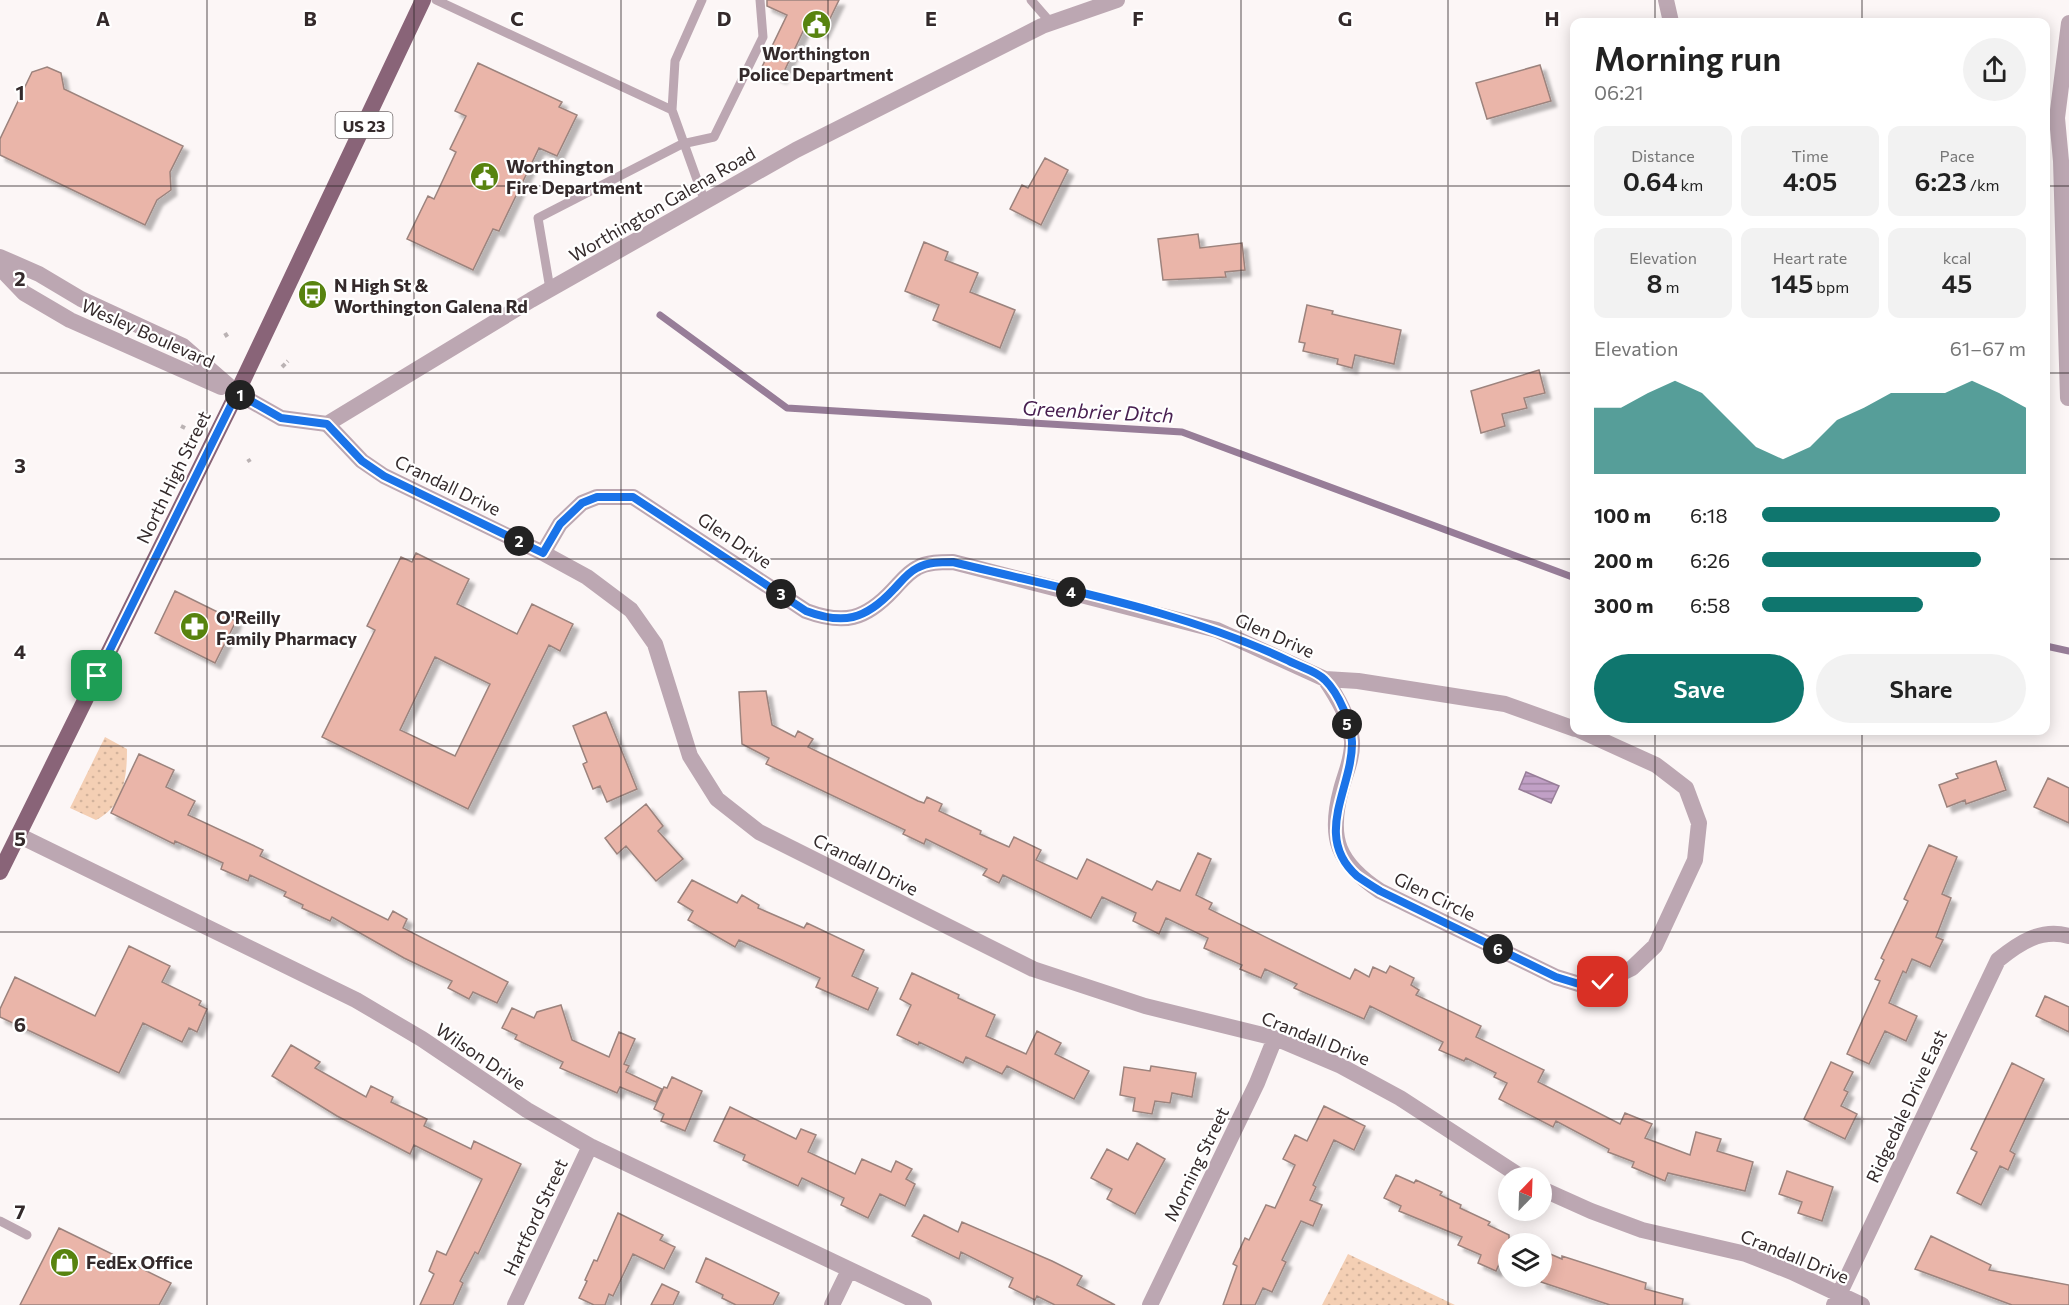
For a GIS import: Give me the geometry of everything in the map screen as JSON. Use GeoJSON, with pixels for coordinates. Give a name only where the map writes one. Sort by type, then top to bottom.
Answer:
{"type":"FeatureCollection","features":[{"type":"Feature","properties":{"kind":"main road","name":"North High Street"},"geometry":{"type":"LineString","coordinates":[[0,872],[237,393],[423,0]]}},
{"type":"Feature","properties":{"kind":"street","name":"Worthington Galena Road"},"geometry":{"type":"LineString","coordinates":[[327,424],[550,290],[796,150],[1051,23],[1117,0]]}},
{"type":"Feature","properties":{"kind":"street"},"geometry":{"type":"LineString","coordinates":[[1666,0],[1670,18]]}},
{"type":"Feature","properties":{"kind":"street"},"geometry":{"type":"LineString","coordinates":[[2068,398],[2061,161],[2056,118],[2069,23]]}},
{"type":"Feature","properties":{"kind":"street","name":"Wesley Boulevard"},"geometry":{"type":"LineString","coordinates":[[0,257],[39,274],[81,299],[183,346],[237,393]]}},
{"type":"Feature","properties":{"kind":"street","name":"Wesley Boulevard"},"geometry":{"type":"LineString","coordinates":[[0,268],[24,293],[70,320],[237,393]]}},
{"type":"Feature","properties":{"kind":"street"},"geometry":{"type":"LineString","coordinates":[[237,393],[281,418],[327,424]]}},
{"type":"Feature","properties":{"kind":"street","name":"Crandall Drive"},"geometry":{"type":"LineString","coordinates":[[327,424],[362,461],[384,476],[543,553],[610,592],[644,625],[659,653],[690,756],[717,799],[759,832],[1033,969],[1145,1006],[1275,1038],[1341,1066],[1400,1098],[1506,1167]]}},
{"type":"Feature","properties":{"kind":"street","name":"Glen Drive"},"geometry":{"type":"LineString","coordinates":[[543,553],[560,524],[582,503],[597,497],[633,497],[806,611],[823,617],[840,620],[859,616],[874,609],[917,568],[929,564],[953,562],[1217,630],[1324,679]]}},
{"type":"Feature","properties":{"kind":"street","name":"Glen Circle"},"geometry":{"type":"LineString","coordinates":[[1324,679],[1358,681],[1505,704],[1570,727]]}},
{"type":"Feature","properties":{"kind":"street","name":"Glen Circle"},"geometry":{"type":"LineString","coordinates":[[1324,679],[1341,703],[1352,741],[1335,822],[1340,851],[1356,875],[1380,891],[1556,977],[1579,984],[1603,982],[1632,968],[1655,946],[1695,860],[1699,823],[1686,788],[1656,765],[1588,735]]}},
{"type":"Feature","properties":{"kind":"street","name":"Wilson Drive"},"geometry":{"type":"LineString","coordinates":[[18,835],[356,1000],[422,1039],[527,1110],[590,1146],[924,1305]]}},
{"type":"Feature","properties":{"kind":"street","name":"Ridgedale Drive East"},"geometry":{"type":"LineString","coordinates":[[1837,1299],[1986,981],[1998,960],[2017,944],[2031,938],[2057,933],[2069,936]]}},
{"type":"Feature","properties":{"kind":"street","name":"Morning Street"},"geometry":{"type":"LineString","coordinates":[[1150,1305],[1257,1083],[1275,1038]]}},
{"type":"Feature","properties":{"kind":"street","name":"Hartford Street"},"geometry":{"type":"LineString","coordinates":[[514,1305],[590,1146]]}},
{"type":"Feature","properties":{"kind":"street","name":"Crandall Drive"},"geometry":{"type":"LineString","coordinates":[[1552,1193],[1642,1230],[1746,1254],[1837,1299],[1862,1305]]}},
{"type":"Feature","properties":{"kind":"street"},"geometry":{"type":"LineString","coordinates":[[832,1305],[849,1270]]}},
{"type":"Feature","properties":{"kind":"lane"},"geometry":{"type":"LineString","coordinates":[[436,0],[672,110]]}},
{"type":"Feature","properties":{"kind":"lane"},"geometry":{"type":"LineString","coordinates":[[702,0],[675,61],[672,110],[682,144],[705,202]]}},
{"type":"Feature","properties":{"kind":"lane"},"geometry":{"type":"LineString","coordinates":[[550,290],[538,218],[682,144],[714,136],[763,37],[760,0]]}},
{"type":"Feature","properties":{"kind":"lane"},"geometry":{"type":"LineString","coordinates":[[1031,0],[1051,23]]}},
{"type":"Feature","properties":{"kind":"lane"},"geometry":{"type":"LineString","coordinates":[[0,1221],[27,1235]]}},
{"type":"Feature","properties":{"kind":"path"},"geometry":{"type":"LineString","coordinates":[[282,367],[288,361]]}},
{"type":"Feature","properties":{"kind":"path"},"geometry":{"type":"LineString","coordinates":[[181,426],[187,429]]}},
{"type":"Feature","properties":{"kind":"shaded area"},"geometry":{"type":"Polygon","coordinates":[[[105,737],[127,749],[125,780],[113,807],[96,820],[70,808],[105,737]]]}},
{"type":"Feature","properties":{"kind":"shaded area"},"geometry":{"type":"Polygon","coordinates":[[[1526,772],[1559,786],[1551,803],[1519,789],[1526,772]]]}},
{"type":"Feature","properties":{"kind":"shaded area"},"geometry":{"type":"Polygon","coordinates":[[[1348,1254],[1455,1305],[1322,1305],[1348,1254]]]}},
{"type":"Feature","properties":{"kind":"building"},"geometry":{"type":"Polygon","coordinates":[[[767,0],[839,0],[823,33],[806,25],[781,78],[761,69],[787,15],[767,6],[767,0]]]}},
{"type":"Feature","properties":{"kind":"building","name":"Worthington Fire Department"},"geometry":{"type":"Polygon","coordinates":[[[478,63],[562,102],[559,107],[577,115],[557,156],[539,148],[499,231],[493,229],[473,270],[407,239],[428,196],[434,199],[456,152],[450,149],[466,116],[455,111],[478,63]]]}},
{"type":"Feature","properties":{"kind":"building"},"geometry":{"type":"Polygon","coordinates":[[[1540,65],[1551,101],[1487,119],[1476,83],[1540,65]]]}},
{"type":"Feature","properties":{"kind":"building"},"geometry":{"type":"Polygon","coordinates":[[[47,67],[61,73],[64,89],[183,146],[170,172],[171,190],[157,200],[145,225],[0,155],[0,139],[32,72],[47,67]]]}},
{"type":"Feature","properties":{"kind":"building"},"geometry":{"type":"Polygon","coordinates":[[[1045,158],[1068,170],[1041,225],[1010,209],[1022,185],[1028,188],[1045,158]]]}},
{"type":"Feature","properties":{"kind":"building"},"geometry":{"type":"Polygon","coordinates":[[[1198,234],[1200,248],[1242,243],[1245,270],[1225,272],[1226,277],[1163,280],[1158,239],[1198,234]]]}},
{"type":"Feature","properties":{"kind":"building"},"geometry":{"type":"Polygon","coordinates":[[[924,242],[948,252],[945,260],[978,273],[970,292],[1015,310],[1000,348],[933,320],[939,305],[905,291],[924,242]]]}},
{"type":"Feature","properties":{"kind":"building"},"geometry":{"type":"Polygon","coordinates":[[[1307,305],[1333,311],[1332,314],[1401,330],[1394,364],[1355,355],[1352,368],[1337,364],[1338,359],[1303,351],[1305,343],[1299,342],[1307,305]]]}},
{"type":"Feature","properties":{"kind":"building"},"geometry":{"type":"Polygon","coordinates":[[[1539,370],[1545,393],[1524,398],[1527,408],[1502,414],[1505,426],[1481,433],[1471,391],[1539,370]]]}},
{"type":"Feature","properties":{"kind":"building"},"geometry":{"type":"Polygon","coordinates":[[[416,553],[469,579],[457,604],[517,634],[532,604],[573,624],[560,651],[549,645],[468,809],[322,737],[375,630],[367,626],[401,557],[412,562],[416,553]],[[435,657],[400,730],[455,756],[490,684],[435,657]]]}},
{"type":"Feature","properties":{"kind":"building","name":"O'Reilly Family Pharmacy"},"geometry":{"type":"Polygon","coordinates":[[[175,591],[236,621],[215,663],[155,633],[175,591]]]}},
{"type":"Feature","properties":{"kind":"building"},"geometry":{"type":"Polygon","coordinates":[[[766,691],[772,725],[795,737],[798,731],[813,739],[808,747],[918,801],[924,803],[927,797],[942,804],[939,811],[1009,847],[1014,837],[1041,850],[1036,860],[1077,879],[1087,859],[1152,890],[1157,881],[1180,891],[1198,853],[1211,859],[1196,895],[1212,903],[1209,909],[1350,979],[1355,969],[1369,977],[1373,967],[1386,973],[1390,966],[1414,978],[1411,985],[1419,990],[1416,995],[1481,1026],[1476,1037],[1544,1070],[1538,1082],[1620,1124],[1625,1113],[1652,1124],[1645,1138],[1690,1155],[1696,1132],[1721,1139],[1717,1151],[1753,1162],[1745,1191],[1668,1173],[1665,1181],[1632,1167],[1634,1162],[1608,1152],[1609,1149],[1556,1121],[1553,1127],[1499,1099],[1507,1083],[1494,1077],[1496,1073],[1466,1058],[1464,1061],[1439,1050],[1443,1042],[1370,1006],[1364,1019],[1294,988],[1297,984],[1265,969],[1261,978],[1240,969],[1242,965],[1204,948],[1208,938],[1166,918],[1159,934],[1133,921],[1136,913],[1102,897],[1091,918],[1003,875],[999,883],[983,875],[987,869],[926,839],[924,844],[903,834],[905,830],[766,764],[769,758],[742,744],[739,692],[766,691]]]}},
{"type":"Feature","properties":{"kind":"building"},"geometry":{"type":"Polygon","coordinates":[[[606,712],[637,789],[607,802],[600,786],[593,789],[583,764],[587,762],[573,726],[606,712]]]}},
{"type":"Feature","properties":{"kind":"building"},"geometry":{"type":"Polygon","coordinates":[[[139,754],[174,770],[166,787],[195,801],[188,815],[263,850],[260,856],[388,920],[393,911],[407,919],[403,928],[508,982],[497,1003],[473,992],[469,999],[448,988],[452,981],[404,958],[332,917],[330,921],[302,908],[303,905],[284,896],[286,892],[250,875],[248,881],[221,869],[223,863],[175,841],[174,844],[111,813],[139,754]]]}},
{"type":"Feature","properties":{"kind":"building"},"geometry":{"type":"Polygon","coordinates":[[[1996,761],[2006,790],[1966,804],[1965,800],[1947,807],[1939,785],[1958,778],[1956,774],[1996,761]]]}},
{"type":"Feature","properties":{"kind":"building"},"geometry":{"type":"Polygon","coordinates":[[[2048,778],[2069,788],[2069,823],[2034,807],[2048,778]]]}},
{"type":"Feature","properties":{"kind":"building"},"geometry":{"type":"Polygon","coordinates":[[[646,804],[663,826],[658,831],[683,859],[656,881],[626,846],[617,854],[605,838],[646,804]]]}},
{"type":"Feature","properties":{"kind":"building"},"geometry":{"type":"Polygon","coordinates":[[[1929,845],[1957,857],[1942,894],[1951,898],[1936,937],[1943,940],[1930,967],[1912,959],[1906,973],[1903,971],[1889,1003],[1917,1016],[1906,1041],[1885,1031],[1869,1064],[1847,1054],[1880,981],[1875,979],[1884,960],[1881,958],[1908,901],[1904,899],[1929,845]]]}},
{"type":"Feature","properties":{"kind":"building"},"geometry":{"type":"Polygon","coordinates":[[[692,880],[737,903],[742,895],[759,905],[758,908],[804,928],[807,923],[864,950],[852,976],[878,988],[868,1010],[816,987],[820,978],[739,940],[735,947],[688,920],[693,911],[678,902],[692,880]]]}},
{"type":"Feature","properties":{"kind":"building"},"geometry":{"type":"Polygon","coordinates":[[[129,946],[170,966],[162,982],[201,1001],[199,1005],[207,1009],[197,1032],[189,1028],[182,1042],[143,1023],[119,1073],[0,1017],[0,1009],[15,977],[95,1016],[129,946]]]}},
{"type":"Feature","properties":{"kind":"building"},"geometry":{"type":"Polygon","coordinates":[[[912,973],[995,1015],[986,1036],[1026,1054],[1037,1031],[1061,1043],[1055,1054],[1089,1071],[1074,1099],[1007,1066],[1002,1074],[966,1057],[963,1063],[919,1042],[918,1045],[897,1035],[911,1005],[900,999],[912,973]]]}},
{"type":"Feature","properties":{"kind":"building"},"geometry":{"type":"Polygon","coordinates":[[[2045,996],[2069,1007],[2069,1032],[2036,1016],[2045,996]]]}},
{"type":"Feature","properties":{"kind":"building"},"geometry":{"type":"Polygon","coordinates":[[[561,1005],[572,1040],[609,1057],[619,1032],[635,1039],[624,1064],[629,1066],[626,1072],[662,1089],[656,1102],[620,1087],[617,1093],[560,1068],[563,1062],[515,1039],[517,1035],[502,1028],[512,1008],[534,1018],[537,1012],[561,1005]]]}},
{"type":"Feature","properties":{"kind":"building"},"geometry":{"type":"Polygon","coordinates":[[[291,1045],[320,1062],[315,1068],[366,1097],[371,1086],[393,1097],[391,1102],[427,1119],[424,1126],[471,1149],[474,1141],[521,1164],[478,1254],[475,1252],[460,1281],[463,1283],[453,1305],[420,1305],[434,1274],[429,1271],[437,1251],[446,1255],[482,1179],[414,1145],[410,1154],[337,1116],[272,1076],[291,1045]]]}},
{"type":"Feature","properties":{"kind":"building"},"geometry":{"type":"Polygon","coordinates":[[[1831,1062],[1853,1072],[1844,1090],[1848,1092],[1841,1106],[1857,1114],[1845,1139],[1804,1119],[1831,1062]]]}},
{"type":"Feature","properties":{"kind":"building"},"geometry":{"type":"Polygon","coordinates":[[[2012,1063],[2044,1079],[2010,1151],[2015,1154],[2008,1170],[2000,1166],[1981,1205],[1957,1193],[1977,1152],[1971,1149],[2012,1063]]]}},
{"type":"Feature","properties":{"kind":"building"},"geometry":{"type":"Polygon","coordinates":[[[1151,1066],[1196,1073],[1192,1097],[1172,1093],[1170,1103],[1155,1101],[1152,1114],[1133,1111],[1135,1098],[1120,1095],[1124,1067],[1150,1071],[1151,1066]]]}},
{"type":"Feature","properties":{"kind":"building"},"geometry":{"type":"Polygon","coordinates":[[[672,1077],[702,1091],[685,1131],[661,1121],[664,1114],[654,1109],[664,1087],[667,1088],[672,1077]]]}},
{"type":"Feature","properties":{"kind":"building"},"geometry":{"type":"Polygon","coordinates":[[[1324,1106],[1365,1126],[1354,1150],[1334,1140],[1313,1185],[1316,1187],[1310,1200],[1322,1205],[1313,1226],[1301,1221],[1282,1260],[1286,1262],[1272,1292],[1263,1288],[1255,1305],[1223,1305],[1237,1266],[1233,1264],[1245,1238],[1249,1240],[1266,1205],[1275,1208],[1295,1165],[1283,1159],[1295,1135],[1307,1141],[1324,1106]]]}},
{"type":"Feature","properties":{"kind":"building"},"geometry":{"type":"Polygon","coordinates":[[[730,1107],[796,1139],[801,1129],[816,1135],[808,1152],[855,1174],[862,1159],[891,1172],[896,1161],[912,1169],[906,1179],[915,1184],[905,1206],[880,1194],[868,1218],[841,1205],[844,1198],[802,1178],[798,1186],[743,1160],[745,1155],[714,1141],[730,1107]]]}},
{"type":"Feature","properties":{"kind":"building"},"geometry":{"type":"Polygon","coordinates":[[[1137,1143],[1165,1159],[1135,1214],[1107,1199],[1112,1189],[1091,1178],[1107,1149],[1128,1160],[1137,1143]]]}},
{"type":"Feature","properties":{"kind":"building"},"geometry":{"type":"Polygon","coordinates":[[[1787,1171],[1833,1187],[1822,1221],[1798,1213],[1802,1202],[1779,1194],[1787,1171]]]}},
{"type":"Feature","properties":{"kind":"building"},"geometry":{"type":"Polygon","coordinates":[[[1396,1175],[1414,1183],[1416,1180],[1442,1192],[1440,1195],[1461,1205],[1460,1208],[1490,1222],[1488,1225],[1505,1233],[1498,1233],[1496,1271],[1478,1263],[1481,1255],[1458,1245],[1462,1237],[1399,1211],[1401,1206],[1384,1198],[1396,1175]]]}},
{"type":"Feature","properties":{"kind":"building"},"geometry":{"type":"Polygon","coordinates":[[[618,1213],[663,1235],[660,1240],[675,1247],[664,1269],[633,1254],[613,1296],[609,1294],[605,1305],[594,1305],[579,1298],[594,1260],[597,1261],[618,1213]]]}},
{"type":"Feature","properties":{"kind":"building"},"geometry":{"type":"Polygon","coordinates":[[[924,1215],[958,1232],[962,1222],[1052,1261],[1082,1276],[1077,1285],[1115,1305],[1055,1305],[1037,1296],[1035,1300],[1009,1287],[1013,1278],[961,1252],[959,1259],[912,1236],[924,1215]]]}},
{"type":"Feature","properties":{"kind":"building"},"geometry":{"type":"Polygon","coordinates":[[[59,1228],[171,1283],[159,1305],[20,1305],[59,1228]]]}},
{"type":"Feature","properties":{"kind":"building"},"geometry":{"type":"Polygon","coordinates":[[[1931,1236],[1991,1265],[1989,1270],[2069,1285],[2069,1305],[2012,1305],[1915,1269],[1931,1236]]]}},
{"type":"Feature","properties":{"kind":"building"},"geometry":{"type":"Polygon","coordinates":[[[1552,1255],[1646,1283],[1645,1289],[1683,1299],[1682,1305],[1610,1305],[1552,1286],[1552,1255]]]}},
{"type":"Feature","properties":{"kind":"building"},"geometry":{"type":"Polygon","coordinates":[[[706,1258],[779,1293],[773,1305],[736,1305],[722,1298],[723,1295],[696,1282],[706,1258]]]}},
{"type":"Feature","properties":{"kind":"building"},"geometry":{"type":"Polygon","coordinates":[[[662,1284],[679,1292],[673,1305],[651,1305],[662,1284]]]}},
{"type":"Feature","properties":{"kind":"waterway","name":"Greenbrier Ditch"},"geometry":{"type":"LineString","coordinates":[[660,315],[787,408],[1182,432],[1570,576]]}},
{"type":"Feature","properties":{"kind":"waterway","name":"Greenbrier Ditch"},"geometry":{"type":"LineString","coordinates":[[2050,647],[2069,651]]}},
{"type":"Feature","properties":{"kind":"place","name":"Worthington Police Department"},"geometry":{"type":"Point","coordinates":[816,24]}},
{"type":"Feature","properties":{"kind":"place","name":"Worthington Fire Department"},"geometry":{"type":"Point","coordinates":[485,176]}},
{"type":"Feature","properties":{"kind":"place","name":"N High St & Worthington Galena Rd"},"geometry":{"type":"Point","coordinates":[313,295]}},
{"type":"Feature","properties":{"kind":"place","name":"O'Reilly Family Pharmacy"},"geometry":{"type":"Point","coordinates":[195,627]}},
{"type":"Feature","properties":{"kind":"place","name":"FedEx Office"},"geometry":{"type":"Point","coordinates":[65,1262]}},
{"type":"Feature","properties":{"kind":"route"},"geometry":{"type":"LineString","coordinates":[[97,676],[237,393],[281,418],[327,424],[362,461],[384,476],[543,553],[560,524],[582,503],[597,497],[612,495],[633,497],[653,508],[806,611],[823,617],[840,620],[859,616],[874,609],[908,574],[917,568],[929,564],[953,562],[1184,620],[1255,645],[1324,679],[1341,703],[1352,741],[1335,822],[1340,851],[1356,875],[1380,891],[1556,977],[1579,984],[1603,982]]}}]}
